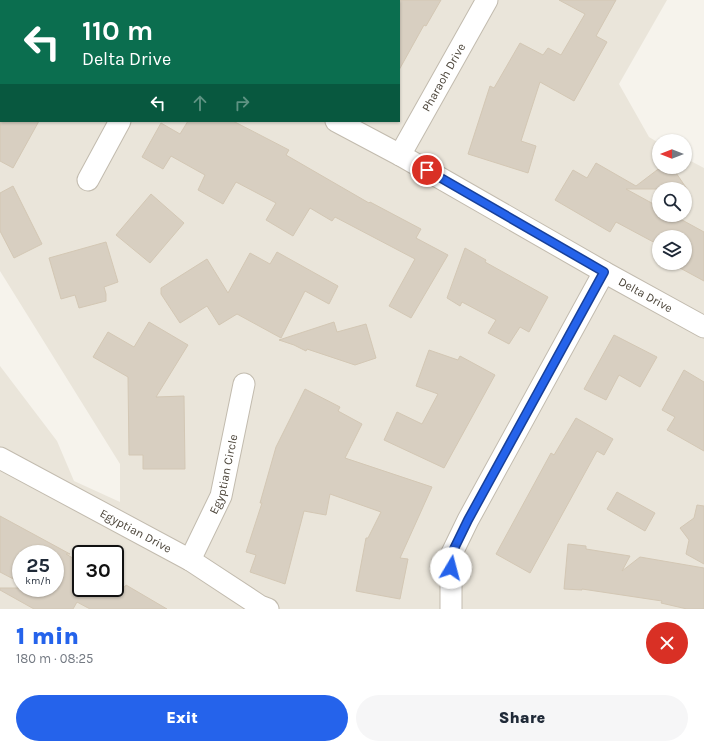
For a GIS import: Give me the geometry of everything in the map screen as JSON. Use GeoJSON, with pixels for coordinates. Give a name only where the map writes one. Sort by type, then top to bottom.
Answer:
{"type":"FeatureCollection","features":[{"type":"Feature","properties":{"kind":"street","name":"Pharaoh Drive"},"geometry":{"type":"LineString","coordinates":[[400,155],[487,0]]}},
{"type":"Feature","properties":{"kind":"street"},"geometry":{"type":"LineString","coordinates":[[88,180],[119,122]]}},
{"type":"Feature","properties":{"kind":"street","name":"Delta Drive"},"geometry":{"type":"LineString","coordinates":[[338,122],[400,155],[604,272],[704,327]]}},
{"type":"Feature","properties":{"kind":"street"},"geometry":{"type":"LineString","coordinates":[[451,609],[451,555],[472,513],[604,272]]}},
{"type":"Feature","properties":{"kind":"street","name":"Egyptian Circle"},"geometry":{"type":"LineString","coordinates":[[190,560],[222,496],[244,384]]}},
{"type":"Feature","properties":{"kind":"street","name":"Egyptian Drive"},"geometry":{"type":"LineString","coordinates":[[0,458],[190,560],[260,606],[268,609]]}},
{"type":"Feature","properties":{"kind":"shaded area"},"geometry":{"type":"Polygon","coordinates":[[[400,0],[667,0],[619,84],[649,137],[652,139],[652,174],[692,174],[692,162],[704,168],[704,609],[0,609],[0,366],[57,441],[74,481],[120,502],[120,464],[0,271],[0,122],[400,122],[400,0]]]}},
{"type":"Feature","properties":{"kind":"building"},"geometry":{"type":"Polygon","coordinates":[[[400,0],[441,0],[426,26],[424,25],[400,68],[400,0]]]}},
{"type":"Feature","properties":{"kind":"building"},"geometry":{"type":"Polygon","coordinates":[[[559,0],[616,0],[596,36],[607,42],[574,101],[540,82],[521,141],[536,146],[528,173],[468,154],[490,86],[494,88],[520,43],[543,55],[548,48],[561,55],[585,14],[559,0]]]}},
{"type":"Feature","properties":{"kind":"building"},"geometry":{"type":"Polygon","coordinates":[[[0,122],[38,122],[13,168],[0,161],[0,122]]]}},
{"type":"Feature","properties":{"kind":"building"},"geometry":{"type":"Polygon","coordinates":[[[187,122],[235,122],[289,150],[286,155],[369,203],[370,202],[421,229],[416,238],[448,255],[411,318],[389,306],[415,259],[335,217],[332,221],[310,208],[293,236],[266,220],[276,203],[236,182],[223,204],[198,190],[205,175],[171,156],[163,169],[142,157],[161,123],[180,134],[187,122]]]}},
{"type":"Feature","properties":{"kind":"building"},"geometry":{"type":"Polygon","coordinates":[[[596,163],[636,186],[652,174],[677,174],[682,182],[652,182],[652,189],[626,189],[652,203],[652,222],[686,222],[704,232],[704,281],[684,270],[692,270],[692,230],[652,230],[652,241],[616,222],[610,232],[555,200],[573,170],[587,178],[596,163]]]}},
{"type":"Feature","properties":{"kind":"building"},"geometry":{"type":"Polygon","coordinates":[[[13,186],[42,244],[14,258],[0,231],[0,193],[13,186]]]}},
{"type":"Feature","properties":{"kind":"building"},"geometry":{"type":"Polygon","coordinates":[[[151,194],[184,223],[150,263],[116,235],[151,194]]]}},
{"type":"Feature","properties":{"kind":"building"},"geometry":{"type":"Polygon","coordinates":[[[106,242],[118,282],[104,287],[106,301],[79,308],[75,295],[61,299],[49,258],[106,242]]]}},
{"type":"Feature","properties":{"kind":"building"},"geometry":{"type":"Polygon","coordinates":[[[465,248],[486,260],[485,262],[548,297],[529,332],[520,327],[509,344],[488,333],[496,320],[462,302],[460,306],[447,298],[465,248]]]}},
{"type":"Feature","properties":{"kind":"building"},"geometry":{"type":"Polygon","coordinates":[[[277,252],[338,286],[329,304],[305,291],[281,338],[237,314],[219,325],[207,306],[180,323],[161,294],[161,288],[207,259],[228,293],[250,253],[270,264],[277,252]]]}},
{"type":"Feature","properties":{"kind":"building"},"geometry":{"type":"Polygon","coordinates":[[[149,322],[188,345],[156,397],[184,396],[185,469],[143,469],[143,455],[129,455],[128,377],[93,357],[108,332],[134,347],[149,322]]]}},
{"type":"Feature","properties":{"kind":"building"},"geometry":{"type":"Polygon","coordinates":[[[334,322],[337,332],[366,324],[376,358],[355,365],[307,349],[306,351],[279,340],[334,322]]]}},
{"type":"Feature","properties":{"kind":"building"},"geometry":{"type":"Polygon","coordinates":[[[614,335],[657,357],[640,387],[619,375],[606,400],[584,389],[614,335]]]}},
{"type":"Feature","properties":{"kind":"building"},"geometry":{"type":"Polygon","coordinates":[[[429,350],[458,360],[460,356],[495,375],[444,468],[384,440],[397,412],[422,424],[438,394],[416,386],[429,350]]]}},
{"type":"Feature","properties":{"kind":"building"},"geometry":{"type":"Polygon","coordinates":[[[684,370],[704,382],[704,451],[667,430],[675,417],[662,410],[684,370]]]}},
{"type":"Feature","properties":{"kind":"building"},"geometry":{"type":"Polygon","coordinates":[[[305,389],[340,407],[338,411],[362,424],[345,458],[432,487],[400,558],[408,559],[400,599],[356,591],[366,538],[368,538],[381,512],[330,494],[326,515],[304,511],[285,584],[250,572],[256,555],[246,552],[262,503],[260,503],[276,447],[305,389]]]}},
{"type":"Feature","properties":{"kind":"building"},"geometry":{"type":"Polygon","coordinates":[[[576,418],[613,439],[604,455],[597,451],[530,573],[496,554],[551,453],[554,455],[576,418]]]}},
{"type":"Feature","properties":{"kind":"building"},"geometry":{"type":"Polygon","coordinates":[[[617,492],[655,513],[645,531],[607,509],[617,492]]]}},
{"type":"Feature","properties":{"kind":"building"},"geometry":{"type":"Polygon","coordinates":[[[697,505],[704,506],[704,564],[686,554],[689,540],[680,528],[694,518],[697,505]]]}},
{"type":"Feature","properties":{"kind":"building"},"geometry":{"type":"Polygon","coordinates":[[[0,516],[53,545],[12,545],[12,578],[0,572],[0,516]]]}},
{"type":"Feature","properties":{"kind":"building"},"geometry":{"type":"Polygon","coordinates":[[[568,544],[586,546],[586,549],[630,556],[622,571],[640,557],[704,568],[704,609],[687,609],[661,603],[662,601],[582,589],[564,589],[568,544]]]}},
{"type":"Feature","properties":{"kind":"building"},"geometry":{"type":"Polygon","coordinates":[[[64,551],[70,554],[66,554],[72,558],[72,597],[124,597],[124,586],[126,585],[167,609],[90,609],[77,602],[73,609],[34,609],[13,597],[64,597],[64,551]]]}},
{"type":"Feature","properties":{"kind":"building"},"geometry":{"type":"Polygon","coordinates":[[[0,588],[12,588],[12,597],[0,590],[0,588]]]}},
{"type":"Feature","properties":{"kind":"route"},"geometry":{"type":"LineString","coordinates":[[427,170],[604,272],[468,520],[451,555],[451,568]]}}]}
